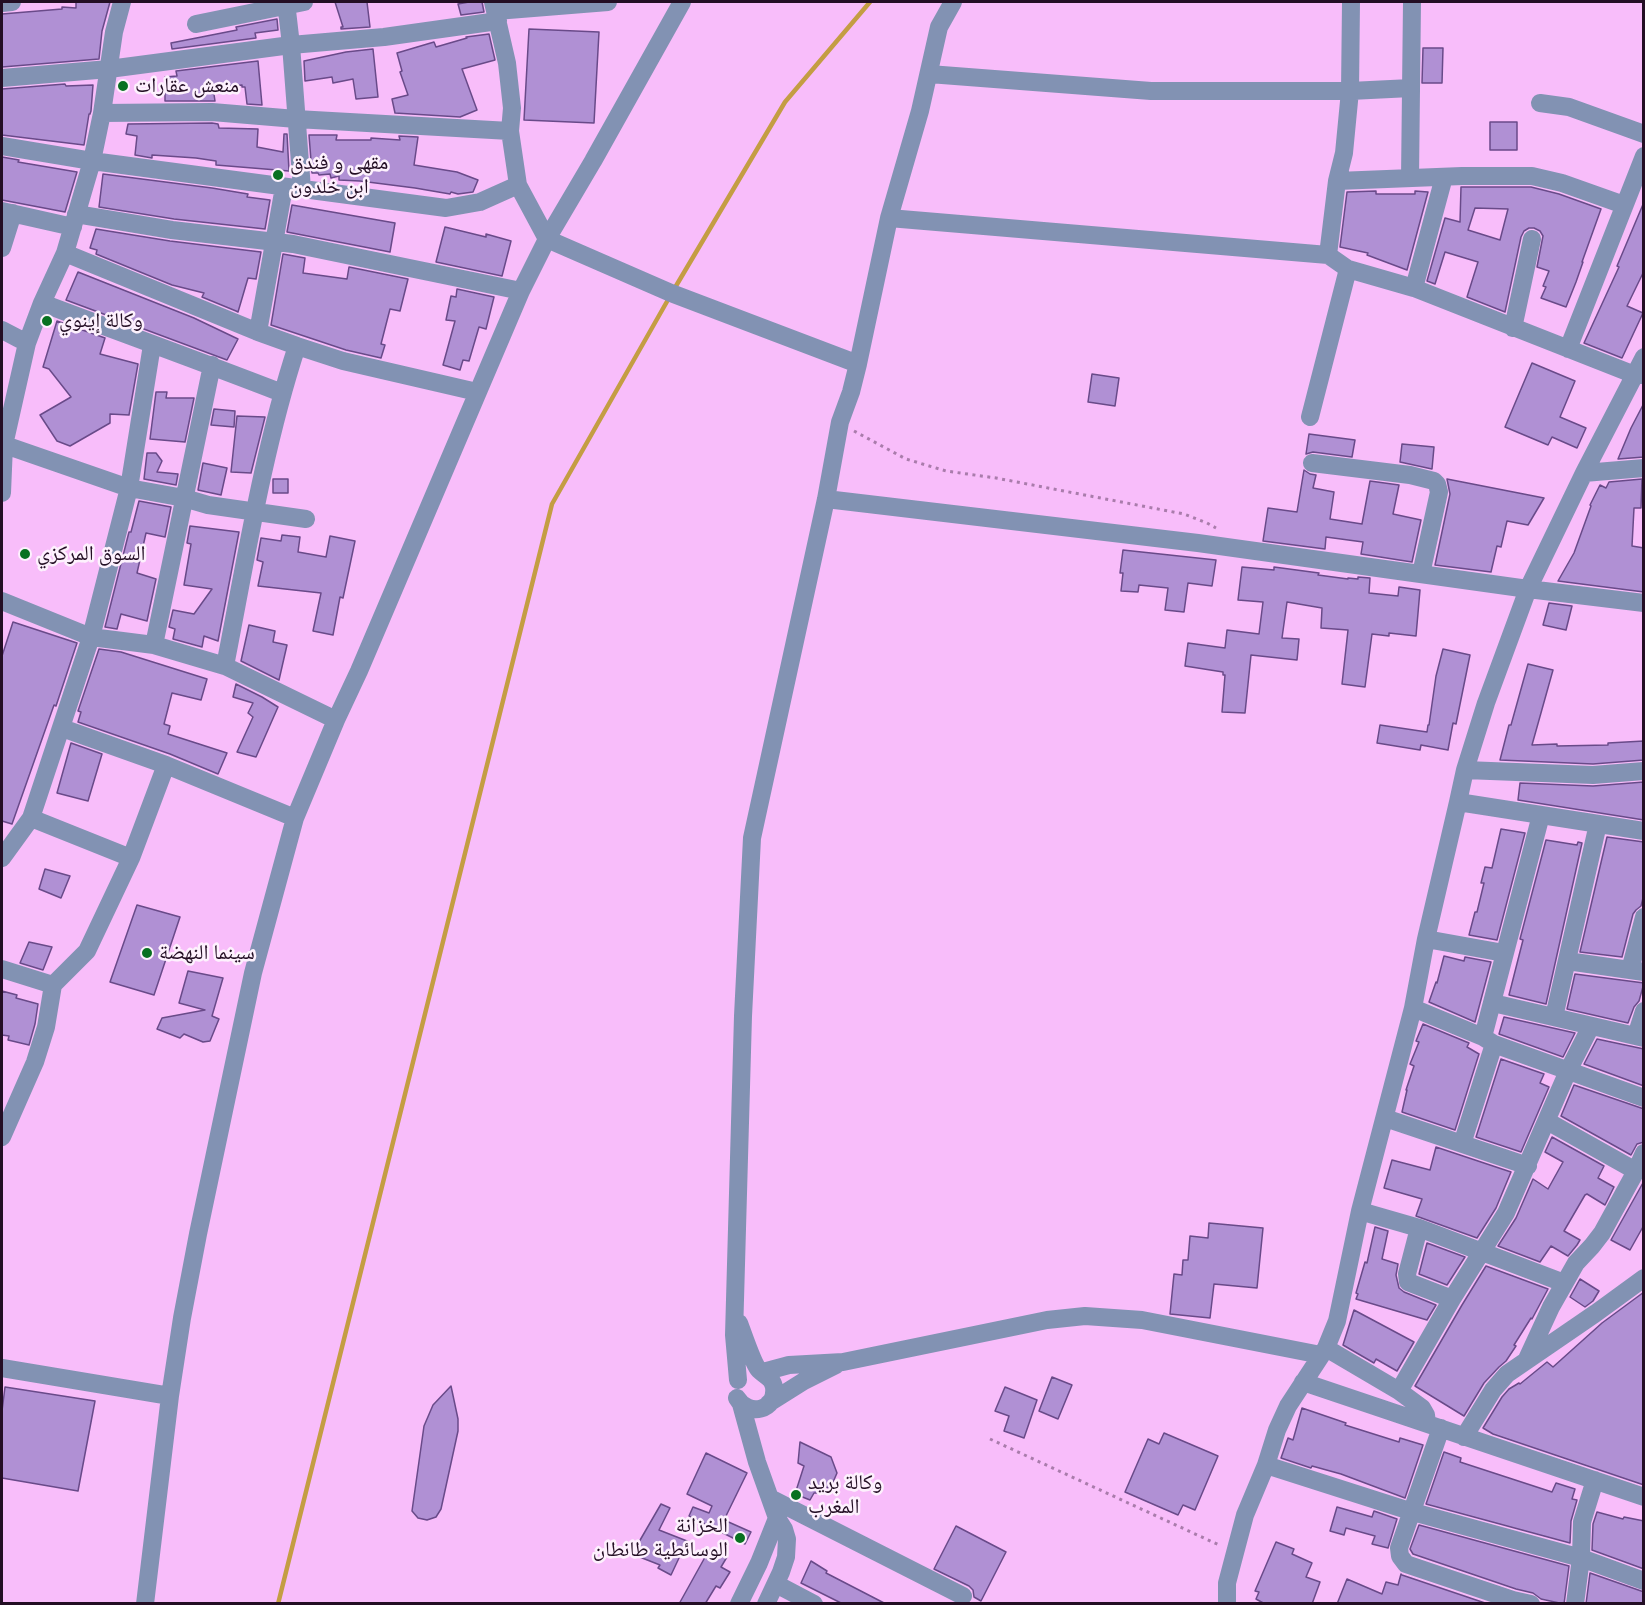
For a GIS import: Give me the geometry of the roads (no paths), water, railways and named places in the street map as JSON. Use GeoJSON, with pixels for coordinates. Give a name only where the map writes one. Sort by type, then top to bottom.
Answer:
{"type":"FeatureCollection","features":[{"type":"Feature","properties":{"kind":"street"},"geometry":{"type":"LineString","coordinates":[[2,3],[12,2]]}},
{"type":"Feature","properties":{"kind":"street"},"geometry":{"type":"LineString","coordinates":[[2,493],[2,446],[27,343],[65,253],[92,161],[114,32],[122,2]]}},
{"type":"Feature","properties":{"kind":"street"},"geometry":{"type":"LineString","coordinates":[[2,78],[109,69],[291,45],[384,37],[495,11],[608,2]]}},
{"type":"Feature","properties":{"kind":"street"},"geometry":{"type":"LineString","coordinates":[[145,1604],[170,1396],[198,1234],[253,973],[295,818],[521,291],[547,239],[682,2]]}},
{"type":"Feature","properties":{"kind":"street"},"geometry":{"type":"LineString","coordinates":[[738,1380],[734,1335],[743,1028],[752,838],[826,499],[840,422],[858,364],[889,218],[920,111],[939,27],[953,2]]}},
{"type":"Feature","properties":{"kind":"street"},"geometry":{"type":"LineString","coordinates":[[1328,255],[1337,181],[1344,153],[1350,91],[1351,2]]}},
{"type":"Feature","properties":{"kind":"street"},"geometry":{"type":"LineString","coordinates":[[1410,178],[1412,2]]}},
{"type":"Feature","properties":{"kind":"street"},"geometry":{"type":"LineString","coordinates":[[196,24],[292,3],[291,45],[296,119],[293,188],[275,242],[258,332]]}},
{"type":"Feature","properties":{"kind":"street"},"geometry":{"type":"LineString","coordinates":[[495,11],[507,63],[512,108],[510,130],[518,185],[547,239],[671,293],[858,364]]}},
{"type":"Feature","properties":{"kind":"street"},"geometry":{"type":"LineString","coordinates":[[929,74],[1151,91],[1350,91],[1411,88]]}},
{"type":"Feature","properties":{"kind":"street"},"geometry":{"type":"LineString","coordinates":[[1540,103],[1569,107],[1644,134]]}},
{"type":"Feature","properties":{"kind":"street"},"geometry":{"type":"LineString","coordinates":[[102,113],[212,112],[296,119],[510,130]]}},
{"type":"Feature","properties":{"kind":"street"},"geometry":{"type":"LineString","coordinates":[[2,146],[92,161],[446,208],[480,202],[518,185]]}},
{"type":"Feature","properties":{"kind":"street"},"geometry":{"type":"LineString","coordinates":[[1568,349],[1644,156]]}},
{"type":"Feature","properties":{"kind":"street"},"geometry":{"type":"LineString","coordinates":[[1337,181],[1532,176],[1562,183],[1624,205]]}},
{"type":"Feature","properties":{"kind":"street"},"geometry":{"type":"LineString","coordinates":[[1414,288],[1444,177]]}},
{"type":"Feature","properties":{"kind":"street"},"geometry":{"type":"LineString","coordinates":[[2,248],[7,212],[293,244],[521,291]]}},
{"type":"Feature","properties":{"kind":"street"},"geometry":{"type":"LineString","coordinates":[[889,218],[1328,255],[1348,269],[1414,288],[1639,375]]}},
{"type":"Feature","properties":{"kind":"street"},"geometry":{"type":"LineString","coordinates":[[1513,328],[1532,239]]}},
{"type":"Feature","properties":{"kind":"street"},"geometry":{"type":"LineString","coordinates":[[65,253],[297,346],[343,361],[477,392]]}},
{"type":"Feature","properties":{"kind":"street"},"geometry":{"type":"LineString","coordinates":[[1310,417],[1348,269]]}},
{"type":"Feature","properties":{"kind":"street"},"geometry":{"type":"LineString","coordinates":[[42,303],[282,393]]}},
{"type":"Feature","properties":{"kind":"street"},"geometry":{"type":"LineString","coordinates":[[2,330],[27,343]]}},
{"type":"Feature","properties":{"kind":"street"},"geometry":{"type":"LineString","coordinates":[[2,858],[31,818],[91,637],[129,488],[152,345]]}},
{"type":"Feature","properties":{"kind":"street"},"geometry":{"type":"LineString","coordinates":[[225,666],[255,512],[282,393],[297,346]]}},
{"type":"Feature","properties":{"kind":"street"},"geometry":{"type":"LineString","coordinates":[[1227,1604],[1227,1583],[1245,1515],[1266,1465],[1277,1430],[1287,1406],[1333,1333],[1341,1307],[1360,1211],[1413,1008],[1426,939],[1465,770],[1486,703],[1528,589],[1584,473],[1639,375],[1644,357]]}},
{"type":"Feature","properties":{"kind":"street"},"geometry":{"type":"LineString","coordinates":[[154,645],[212,365]]}},
{"type":"Feature","properties":{"kind":"street"},"geometry":{"type":"LineString","coordinates":[[2,446],[129,488],[208,505],[306,519]]}},
{"type":"Feature","properties":{"kind":"street"},"geometry":{"type":"LineString","coordinates":[[1312,463],[1410,476],[1437,483],[1438,492],[1421,574]]}},
{"type":"Feature","properties":{"kind":"street"},"geometry":{"type":"LineString","coordinates":[[1584,473],[1644,468]]}},
{"type":"Feature","properties":{"kind":"street"},"geometry":{"type":"LineString","coordinates":[[826,499],[1198,543],[1644,603]]}},
{"type":"Feature","properties":{"kind":"street"},"geometry":{"type":"LineString","coordinates":[[2,601],[91,637],[154,645],[225,666],[336,720]]}},
{"type":"Feature","properties":{"kind":"street"},"geometry":{"type":"LineString","coordinates":[[62,728],[166,765],[295,818]]}},
{"type":"Feature","properties":{"kind":"street"},"geometry":{"type":"LineString","coordinates":[[2,1137],[35,1062],[46,1027],[53,985],[87,951],[131,858],[166,765]]}},
{"type":"Feature","properties":{"kind":"street"},"geometry":{"type":"LineString","coordinates":[[1465,770],[1593,775],[1644,771]]}},
{"type":"Feature","properties":{"kind":"street"},"geometry":{"type":"LineString","coordinates":[[1458,802],[1644,831]]}},
{"type":"Feature","properties":{"kind":"street"},"geometry":{"type":"LineString","coordinates":[[1462,1144],[1489,1040],[1493,1003],[1504,953],[1541,814]]}},
{"type":"Feature","properties":{"kind":"street"},"geometry":{"type":"LineString","coordinates":[[31,818],[131,858]]}},
{"type":"Feature","properties":{"kind":"street"},"geometry":{"type":"LineString","coordinates":[[1554,1017],[1598,824]]}},
{"type":"Feature","properties":{"kind":"street"},"geometry":{"type":"LineString","coordinates":[[1567,961],[1637,971],[1644,917]]}},
{"type":"Feature","properties":{"kind":"street"},"geometry":{"type":"LineString","coordinates":[[1426,939],[1504,953]]}},
{"type":"Feature","properties":{"kind":"street"},"geometry":{"type":"LineString","coordinates":[[2,969],[53,985]]}},
{"type":"Feature","properties":{"kind":"street"},"geometry":{"type":"LineString","coordinates":[[1493,1003],[1640,1037],[1644,1011]]}},
{"type":"Feature","properties":{"kind":"street"},"geometry":{"type":"LineString","coordinates":[[1413,1008],[1568,1071],[1644,1098]]}},
{"type":"Feature","properties":{"kind":"street"},"geometry":{"type":"LineString","coordinates":[[1399,1390],[1506,1213],[1568,1071],[1591,1026]]}},
{"type":"Feature","properties":{"kind":"street"},"geometry":{"type":"LineString","coordinates":[[1385,1118],[1528,1166]]}},
{"type":"Feature","properties":{"kind":"street"},"geometry":{"type":"LineString","coordinates":[[1547,1121],[1636,1171]]}},
{"type":"Feature","properties":{"kind":"street"},"geometry":{"type":"LineString","coordinates":[[1527,1359],[1564,1283],[1576,1263],[1602,1233],[1644,1153]]}},
{"type":"Feature","properties":{"kind":"street"},"geometry":{"type":"LineString","coordinates":[[1360,1211],[1419,1228],[1564,1283]]}},
{"type":"Feature","properties":{"kind":"street"},"geometry":{"type":"LineString","coordinates":[[1419,1228],[1407,1274],[1408,1282],[1452,1299]]}},
{"type":"Feature","properties":{"kind":"street"},"geometry":{"type":"LineString","coordinates":[[1464,1437],[1493,1390],[1507,1374],[1644,1278]]}},
{"type":"Feature","properties":{"kind":"street"},"geometry":{"type":"LineString","coordinates":[[735,1312],[750,1352],[761,1372],[769,1377],[774,1390],[773,1397],[764,1406],[757,1462]]}},
{"type":"Feature","properties":{"kind":"street"},"geometry":{"type":"LineString","coordinates":[[766,1604],[784,1564],[787,1539],[757,1462],[741,1404],[735,1393],[738,1380],[747,1372],[761,1372],[789,1365],[843,1362],[1047,1320],[1085,1316],[1142,1320],[1323,1352],[1399,1390],[1422,1408],[1434,1426],[1413,1512],[1399,1548],[1402,1561],[1519,1602]]}},
{"type":"Feature","properties":{"kind":"street"},"geometry":{"type":"LineString","coordinates":[[741,1404],[753,1410],[764,1406],[804,1381],[843,1362]]}},
{"type":"Feature","properties":{"kind":"street"},"geometry":{"type":"LineString","coordinates":[[2,1368],[170,1396]]}},
{"type":"Feature","properties":{"kind":"street"},"geometry":{"type":"LineString","coordinates":[[1303,1382],[1644,1497]]}},
{"type":"Feature","properties":{"kind":"street"},"geometry":{"type":"LineString","coordinates":[[1266,1465],[1413,1512],[1581,1558],[1644,1581]]}},
{"type":"Feature","properties":{"kind":"street"},"geometry":{"type":"LineString","coordinates":[[1575,1604],[1581,1558],[1582,1522],[1595,1480]]}},
{"type":"Feature","properties":{"kind":"street"},"geometry":{"type":"LineString","coordinates":[[770,1498],[963,1596]]}},
{"type":"Feature","properties":{"kind":"street"},"geometry":{"type":"LineString","coordinates":[[739,1604],[777,1518]]}},
{"type":"Feature","properties":{"kind":"street"},"geometry":{"type":"LineString","coordinates":[[776,1584],[814,1604]]}},
{"type":"Feature","properties":{"kind":"waterway"},"geometry":{"type":"LineString","coordinates":[[673,291],[785,102],[870,2]]}},
{"type":"Feature","properties":{"kind":"waterway"},"geometry":{"type":"LineString","coordinates":[[278,1604],[552,504],[669,298]]}},
{"type":"Feature","properties":{"kind":"place","name":"منعش عقارات"},"geometry":{"type":"Point","coordinates":[123,86]}},
{"type":"Feature","properties":{"kind":"place","name":"مقهى و فندق ابن خلدون"},"geometry":{"type":"Point","coordinates":[278,175]}},
{"type":"Feature","properties":{"kind":"place","name":"وكالة إينوي"},"geometry":{"type":"Point","coordinates":[47,321]}},
{"type":"Feature","properties":{"kind":"place","name":"السوق المركزي"},"geometry":{"type":"Point","coordinates":[25,554]}},
{"type":"Feature","properties":{"kind":"place","name":"سينما النهضة"},"geometry":{"type":"Point","coordinates":[147,953]}},
{"type":"Feature","properties":{"kind":"place","name":"وكالة بريد المغرب"},"geometry":{"type":"Point","coordinates":[796,1495]}},
{"type":"Feature","properties":{"kind":"place","name":"الخزانة الوسائطية طانطان"},"geometry":{"type":"Point","coordinates":[740,1538]}}]}
